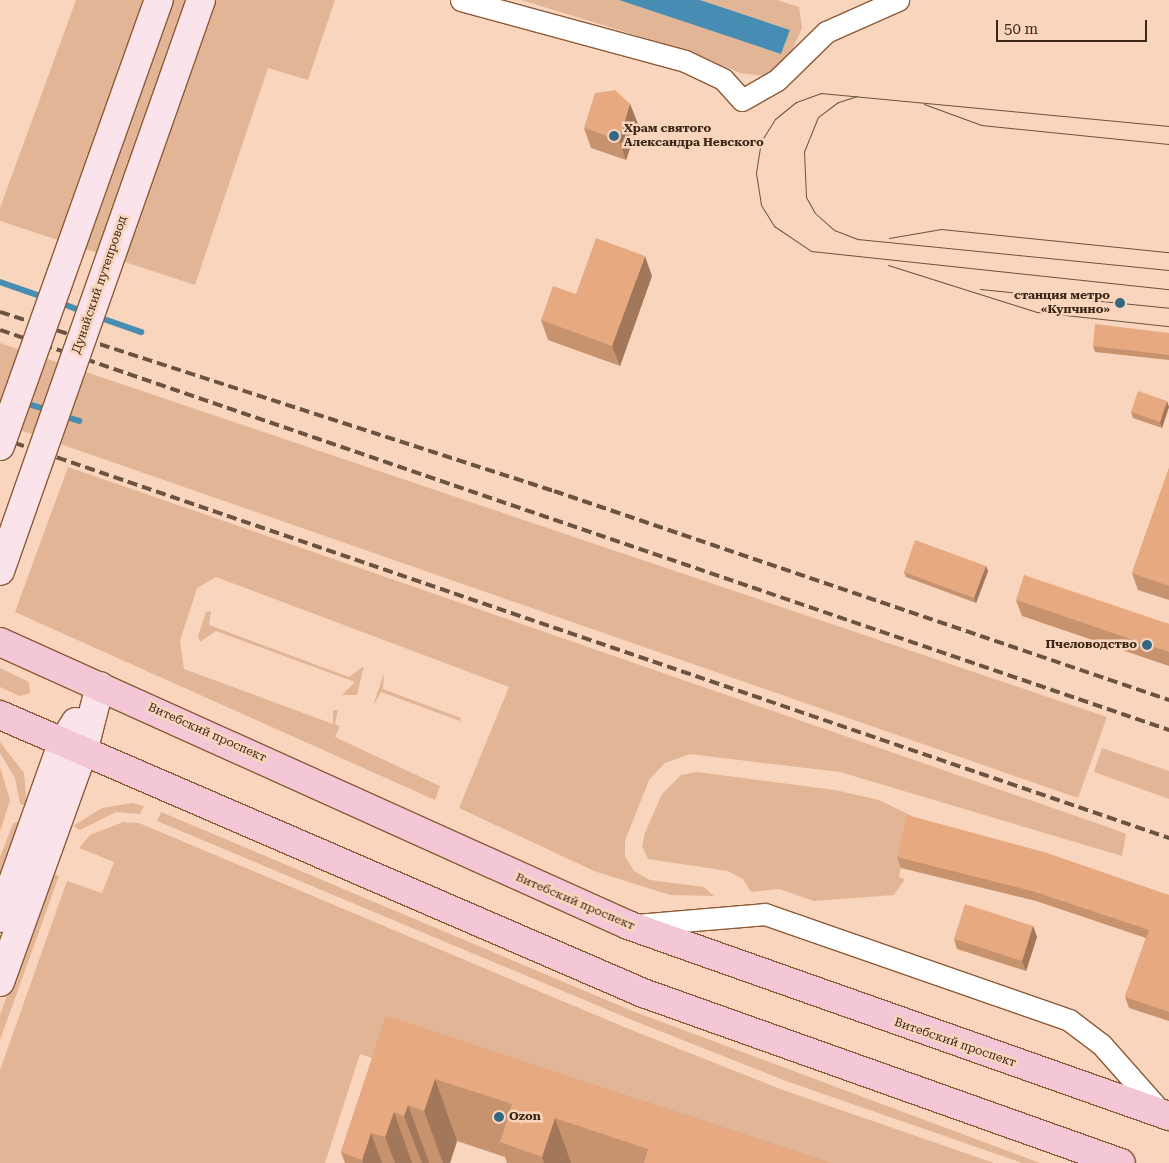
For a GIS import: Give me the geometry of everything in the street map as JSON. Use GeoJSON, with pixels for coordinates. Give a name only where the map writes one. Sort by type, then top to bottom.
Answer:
{"type":"FeatureCollection","features":[{"type":"Feature","properties":{"kind":"main road"},"geometry":{"type":"LineString","coordinates":[[0,446],[159,0]]}},
{"type":"Feature","properties":{"kind":"main road","name":"Дунайский путепровод"},"geometry":{"type":"LineString","coordinates":[[0,571],[201,0]]}},
{"type":"Feature","properties":{"kind":"main road","name":"Витебский проспект"},"geometry":{"type":"LineString","coordinates":[[0,642],[628,925],[1165,1114]]}},
{"type":"Feature","properties":{"kind":"main road"},"geometry":{"type":"LineString","coordinates":[[0,918],[100,686]]}},
{"type":"Feature","properties":{"kind":"main road"},"geometry":{"type":"LineString","coordinates":[[0,715],[72,748],[643,993],[1122,1163]]}},
{"type":"Feature","properties":{"kind":"main road"},"geometry":{"type":"LineString","coordinates":[[0,982],[72,748]]}},
{"type":"Feature","properties":{"kind":"street"},"geometry":{"type":"LineString","coordinates":[[461,0],[685,61],[723,79],[742,100],[777,80],[826,32],[898,0]]}},
{"type":"Feature","properties":{"kind":"street"},"geometry":{"type":"LineString","coordinates":[[628,925],[765,914],[1069,1020],[1101,1044],[1165,1114]]}},
{"type":"Feature","properties":{"kind":"shaded area"},"geometry":{"type":"Polygon","coordinates":[[[76,0],[335,0],[308,80],[268,68],[195,285],[0,221],[0,208],[76,0]]]}},
{"type":"Feature","properties":{"kind":"shaded area"},"geometry":{"type":"Polygon","coordinates":[[[521,0],[619,0],[781,54],[790,30],[700,0],[777,0],[799,7],[802,28],[788,59],[764,76],[740,73],[691,52],[521,0]]]}},
{"type":"Feature","properties":{"kind":"shaded area"},"geometry":{"type":"Polygon","coordinates":[[[0,343],[1107,717],[1078,798],[0,423],[0,343]]]}},
{"type":"Feature","properties":{"kind":"shaded area"},"geometry":{"type":"Polygon","coordinates":[[[68,467],[1102,825],[1126,834],[1122,856],[840,772],[690,754],[665,763],[649,780],[625,841],[625,856],[634,871],[650,880],[704,887],[714,896],[670,895],[594,871],[459,808],[509,687],[216,577],[197,588],[180,641],[184,669],[333,724],[333,710],[338,710],[335,724],[340,726],[335,737],[440,786],[435,800],[15,612],[68,467]]]}},
{"type":"Feature","properties":{"kind":"shaded area"},"geometry":{"type":"Polygon","coordinates":[[[211,611],[209,625],[349,677],[364,666],[357,695],[342,695],[355,682],[216,631],[200,642],[198,636],[206,612],[211,611]]]}},
{"type":"Feature","properties":{"kind":"shaded area"},"geometry":{"type":"Polygon","coordinates":[[[0,668],[29,682],[30,693],[20,696],[0,687],[0,668]]]}},
{"type":"Feature","properties":{"kind":"shaded area"},"geometry":{"type":"Polygon","coordinates":[[[384,673],[383,689],[461,718],[460,721],[381,692],[373,706],[384,673]]]}},
{"type":"Feature","properties":{"kind":"shaded area"},"geometry":{"type":"Polygon","coordinates":[[[0,742],[24,773],[27,806],[20,804],[15,778],[0,753],[0,742]]]}},
{"type":"Feature","properties":{"kind":"shaded area"},"geometry":{"type":"Polygon","coordinates":[[[1102,748],[1169,771],[1169,799],[1094,772],[1102,748]]]}},
{"type":"Feature","properties":{"kind":"shaded area"},"geometry":{"type":"Polygon","coordinates":[[[0,767],[10,800],[0,832],[0,767]]]}},
{"type":"Feature","properties":{"kind":"shaded area"},"geometry":{"type":"Polygon","coordinates":[[[697,772],[835,790],[879,800],[912,816],[899,877],[905,879],[894,895],[814,901],[779,889],[751,892],[743,879],[728,871],[648,859],[642,846],[645,833],[662,794],[681,775],[697,772]]]}},
{"type":"Feature","properties":{"kind":"shaded area"},"geometry":{"type":"Polygon","coordinates":[[[132,803],[144,806],[140,814],[116,812],[80,830],[73,826],[102,808],[132,803]]]}},
{"type":"Feature","properties":{"kind":"shaded area"},"geometry":{"type":"Polygon","coordinates":[[[161,812],[635,1012],[1040,1163],[1022,1163],[786,1081],[632,1020],[157,821],[161,812]]]}},
{"type":"Feature","properties":{"kind":"shaded area"},"geometry":{"type":"Polygon","coordinates":[[[18,822],[22,824],[0,887],[0,857],[13,824],[18,822]]]}},
{"type":"Feature","properties":{"kind":"shaded area"},"geometry":{"type":"Polygon","coordinates":[[[123,822],[139,823],[629,1029],[783,1090],[994,1163],[809,1163],[387,1016],[372,1058],[360,1054],[325,1163],[0,1163],[0,1070],[67,881],[102,893],[114,862],[79,848],[90,835],[123,822]]]}},
{"type":"Feature","properties":{"kind":"shaded area"},"geometry":{"type":"Polygon","coordinates":[[[50,873],[59,876],[0,1040],[0,1015],[50,873]]]}},
{"type":"Feature","properties":{"kind":"water"},"geometry":{"type":"Polygon","coordinates":[[[619,0],[700,0],[790,30],[781,54],[619,0]]]}},
{"type":"Feature","properties":{"kind":"building"},"geometry":{"type":"Polygon","coordinates":[[[615,90],[630,104],[619,140],[584,128],[595,93],[615,90]]]}},
{"type":"Feature","properties":{"kind":"building"},"geometry":{"type":"Polygon","coordinates":[[[596,238],[645,256],[612,346],[541,320],[553,286],[576,294],[596,238]]]}},
{"type":"Feature","properties":{"kind":"building"},"geometry":{"type":"Polygon","coordinates":[[[1095,324],[1169,333],[1169,355],[1093,346],[1095,324]]]}},
{"type":"Feature","properties":{"kind":"building"},"geometry":{"type":"Polygon","coordinates":[[[1138,391],[1167,401],[1160,422],[1131,412],[1138,391]]]}},
{"type":"Feature","properties":{"kind":"building"},"geometry":{"type":"Polygon","coordinates":[[[1169,468],[1169,586],[1132,573],[1169,468]]]}},
{"type":"Feature","properties":{"kind":"building"},"geometry":{"type":"Polygon","coordinates":[[[915,540],[986,566],[974,598],[904,572],[915,540]]]}},
{"type":"Feature","properties":{"kind":"building"},"geometry":{"type":"Polygon","coordinates":[[[1024,575],[1169,624],[1169,652],[1016,600],[1024,575]]]}},
{"type":"Feature","properties":{"kind":"building"},"geometry":{"type":"Polygon","coordinates":[[[907,815],[1044,852],[1169,895],[1169,1012],[1125,997],[1149,930],[1032,891],[897,857],[907,815]]]}},
{"type":"Feature","properties":{"kind":"building"},"geometry":{"type":"Polygon","coordinates":[[[965,904],[1033,926],[1022,961],[954,939],[965,904]]]}},
{"type":"Feature","properties":{"kind":"building"},"geometry":{"type":"Polygon","coordinates":[[[386,1016],[830,1163],[644,1163],[648,1149],[555,1118],[542,1157],[500,1142],[512,1104],[435,1079],[424,1111],[408,1105],[404,1116],[394,1112],[385,1137],[371,1133],[362,1160],[341,1152],[386,1016]]]}},
{"type":"Feature","properties":{"kind":"waterway"},"geometry":{"type":"LineString","coordinates":[[0,282],[46,298]]}},
{"type":"Feature","properties":{"kind":"waterway"},"geometry":{"type":"LineString","coordinates":[[58,302],[84,312]]}},
{"type":"Feature","properties":{"kind":"waterway"},"geometry":{"type":"LineString","coordinates":[[95,316],[141,332]]}},
{"type":"Feature","properties":{"kind":"waterway"},"geometry":{"type":"LineString","coordinates":[[22,402],[51,411]]}},
{"type":"Feature","properties":{"kind":"waterway"},"geometry":{"type":"LineString","coordinates":[[63,416],[79,421]]}},
{"type":"Feature","properties":{"kind":"tram line"},"geometry":{"type":"LineString","coordinates":[[1169,126],[821,93],[796,102],[775,119],[761,141],[756,173],[761,205],[774,226],[811,251],[1169,289]]}},
{"type":"Feature","properties":{"kind":"tram line"},"geometry":{"type":"LineString","coordinates":[[857,96],[838,102],[818,117],[804,151],[806,197],[815,213],[834,230],[858,239],[1169,270]]}},
{"type":"Feature","properties":{"kind":"tram line"},"geometry":{"type":"LineString","coordinates":[[924,104],[981,125],[1169,144]]}},
{"type":"Feature","properties":{"kind":"tram line"},"geometry":{"type":"LineString","coordinates":[[889,238],[941,229],[1169,252]]}},
{"type":"Feature","properties":{"kind":"tram line"},"geometry":{"type":"LineString","coordinates":[[888,265],[1037,312],[1169,326]]}},
{"type":"Feature","properties":{"kind":"tram line"},"geometry":{"type":"LineString","coordinates":[[980,289],[1169,308]]}},
{"type":"Feature","properties":{"kind":"railway"},"geometry":{"type":"LineString","coordinates":[[0,312],[554,491],[1169,700]]}},
{"type":"Feature","properties":{"kind":"railway"},"geometry":{"type":"LineString","coordinates":[[0,330],[1169,730]]}},
{"type":"Feature","properties":{"kind":"railway"},"geometry":{"type":"LineString","coordinates":[[0,438],[1169,838]]}},
{"type":"Feature","properties":{"kind":"place","name":"Храм святого Александра Невского"},"geometry":{"type":"Point","coordinates":[614,136]}},
{"type":"Feature","properties":{"kind":"place","name":"станция метро «Купчино»"},"geometry":{"type":"Point","coordinates":[1120,303]}},
{"type":"Feature","properties":{"kind":"place","name":"Пчеловодство"},"geometry":{"type":"Point","coordinates":[1147,645]}},
{"type":"Feature","properties":{"kind":"place","name":"Ozon"},"geometry":{"type":"Point","coordinates":[499,1117]}}]}
